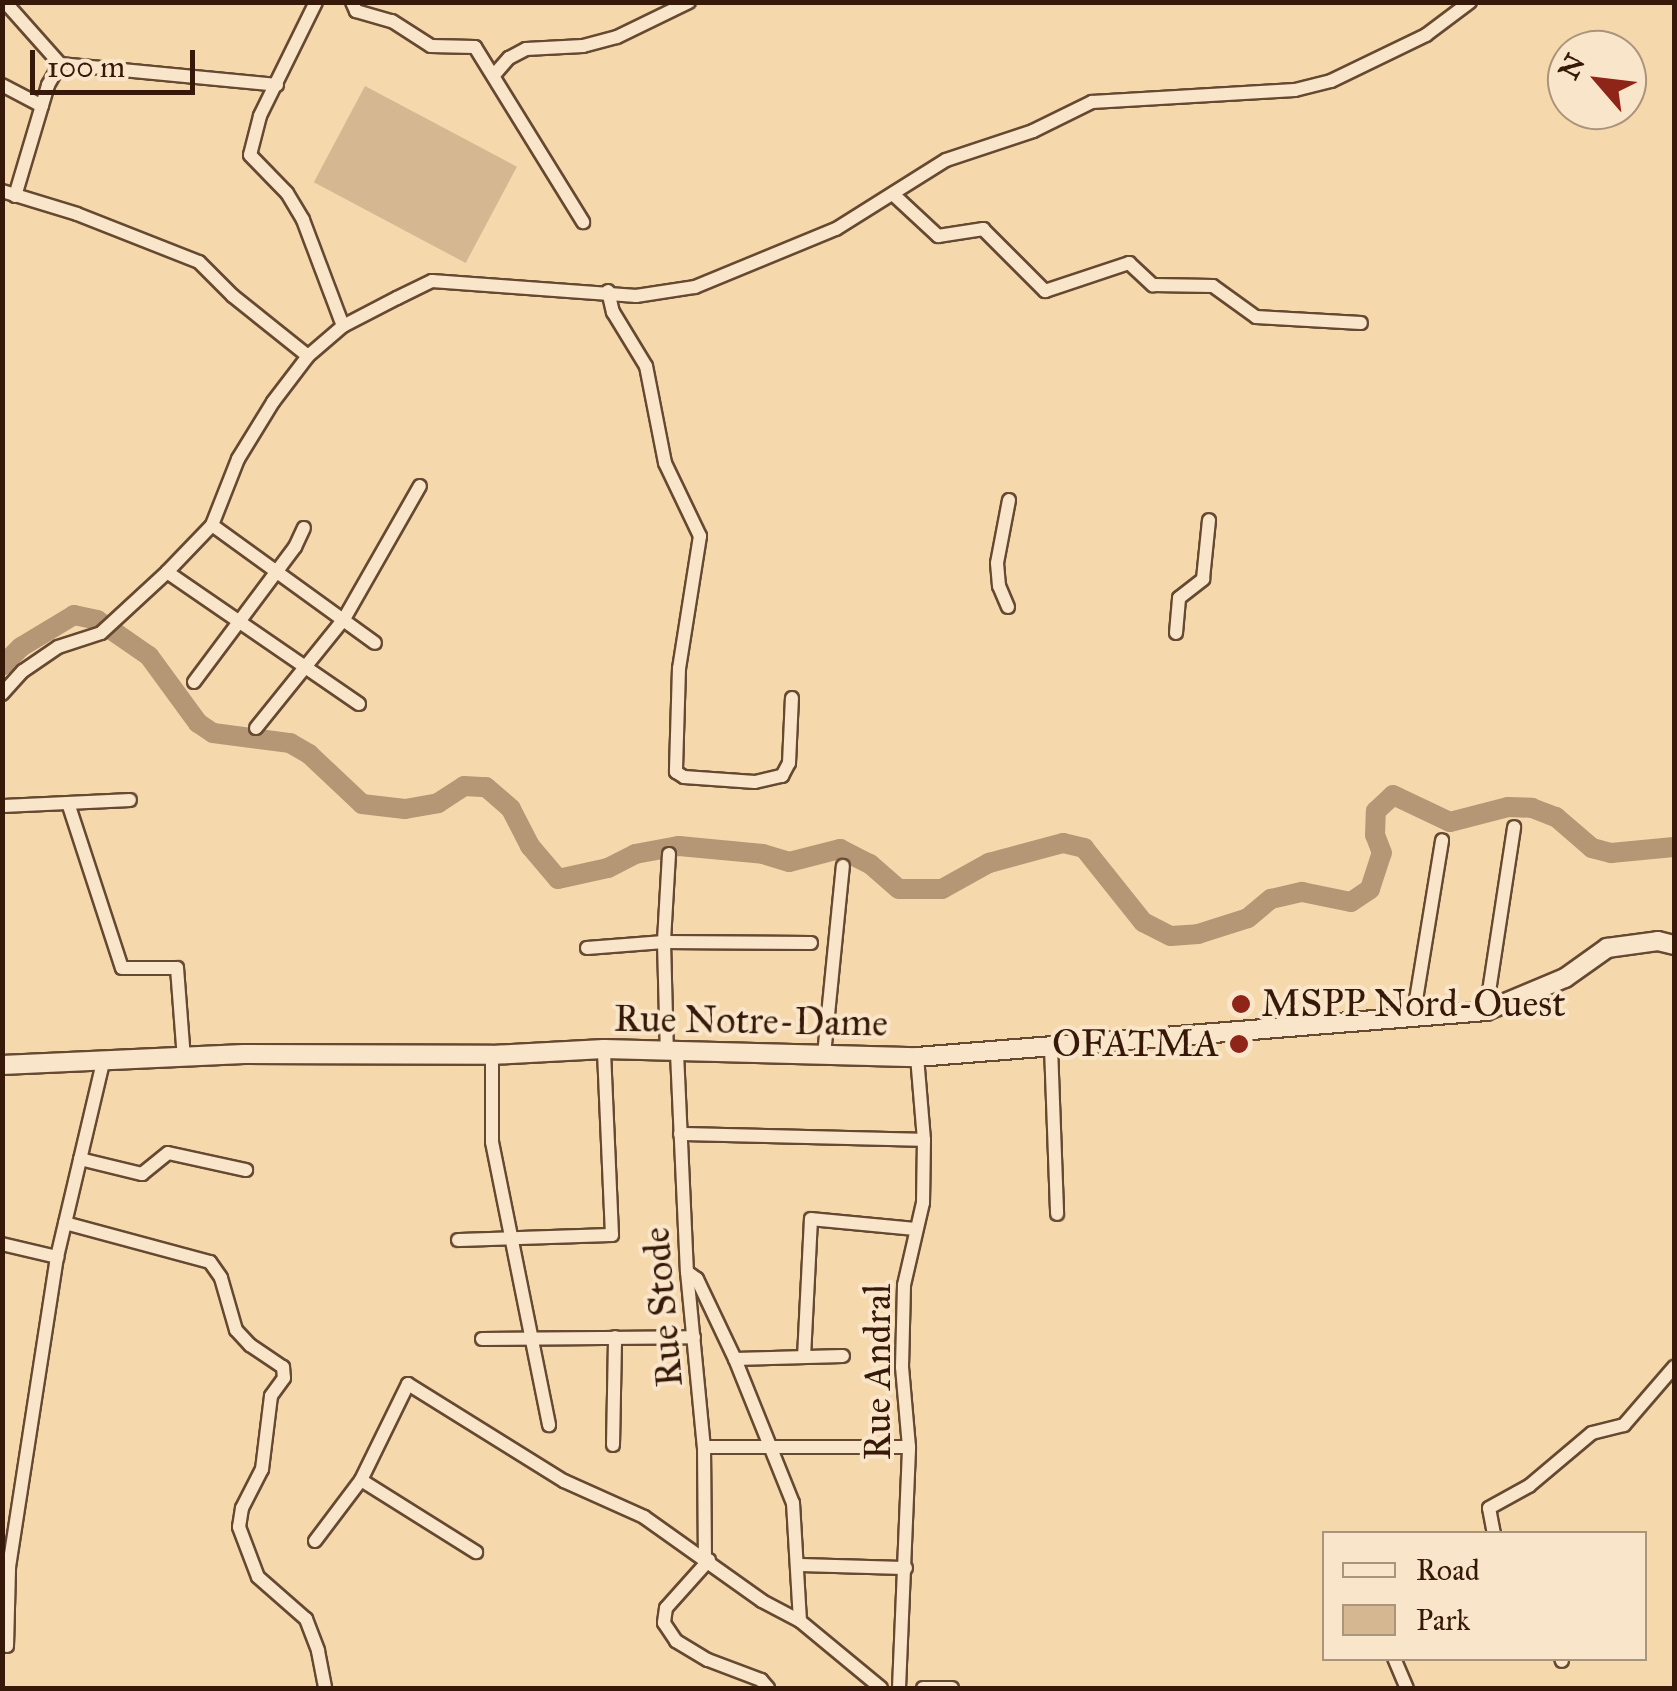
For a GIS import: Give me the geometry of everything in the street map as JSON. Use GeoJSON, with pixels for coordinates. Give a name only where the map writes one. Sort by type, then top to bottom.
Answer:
{"type":"FeatureCollection","features":[{"type":"Feature","properties":{"kind":"street"},"geometry":{"type":"LineString","coordinates":[[316,2],[260,116],[250,154],[287,193],[303,220],[342,326]]}},
{"type":"Feature","properties":{"kind":"street"},"geometry":{"type":"LineString","coordinates":[[352,2],[356,11],[392,21],[431,46],[475,47],[583,222]]}},
{"type":"Feature","properties":{"kind":"street"},"geometry":{"type":"LineString","coordinates":[[494,75],[509,58],[526,49],[583,46],[617,37],[689,2]]}},
{"type":"Feature","properties":{"kind":"street"},"geometry":{"type":"LineString","coordinates":[[2,694],[23,671],[58,646],[101,632],[113,616],[166,572],[212,525],[238,459],[273,402],[308,356],[342,326],[432,281],[512,290],[544,286],[636,296],[695,287],[793,249],[895,196],[946,160],[1032,131],[1092,102],[1295,90],[1331,81],[1426,35],[1470,2]]}},
{"type":"Feature","properties":{"kind":"street"},"geometry":{"type":"LineString","coordinates":[[5,8],[60,64],[278,85]]}},
{"type":"Feature","properties":{"kind":"street"},"geometry":{"type":"LineString","coordinates":[[60,64],[9,194],[77,214],[200,262],[233,296],[308,356]]}},
{"type":"Feature","properties":{"kind":"street"},"geometry":{"type":"LineString","coordinates":[[2,86],[42,106]]}},
{"type":"Feature","properties":{"kind":"street"},"geometry":{"type":"LineString","coordinates":[[895,196],[938,236],[983,229],[1045,291],[1129,264],[1154,285],[1213,286],[1256,317],[1361,323]]}},
{"type":"Feature","properties":{"kind":"street"},"geometry":{"type":"LineString","coordinates":[[608,291],[613,312],[646,366],[665,463],[700,536],[679,668],[676,772],[755,782],[782,776],[789,762],[792,698]]}},
{"type":"Feature","properties":{"kind":"street"},"geometry":{"type":"LineString","coordinates":[[256,728],[344,619],[420,486]]}},
{"type":"Feature","properties":{"kind":"street"},"geometry":{"type":"LineString","coordinates":[[1008,606],[999,586],[996,563],[1010,500]]}},
{"type":"Feature","properties":{"kind":"street"},"geometry":{"type":"LineString","coordinates":[[1176,633],[1179,598],[1202,579],[1209,520]]}},
{"type":"Feature","properties":{"kind":"street"},"geometry":{"type":"LineString","coordinates":[[212,525],[375,642]]}},
{"type":"Feature","properties":{"kind":"street"},"geometry":{"type":"LineString","coordinates":[[194,682],[279,570],[304,528]]}},
{"type":"Feature","properties":{"kind":"street"},"geometry":{"type":"LineString","coordinates":[[166,572],[359,704]]}},
{"type":"Feature","properties":{"kind":"street"},"geometry":{"type":"LineString","coordinates":[[2,806],[69,806],[130,800]]}},
{"type":"Feature","properties":{"kind":"street"},"geometry":{"type":"LineString","coordinates":[[69,806],[122,968],[177,968],[184,1058]]}},
{"type":"Feature","properties":{"kind":"street"},"geometry":{"type":"LineString","coordinates":[[1491,1010],[1514,827]]}},
{"type":"Feature","properties":{"kind":"street"},"geometry":{"type":"LineString","coordinates":[[1412,1018],[1442,840]]}},
{"type":"Feature","properties":{"kind":"street","name":"Rue Stode"},"geometry":{"type":"LineString","coordinates":[[669,854],[664,942],[687,1272],[704,1447],[707,1558]]}},
{"type":"Feature","properties":{"kind":"street"},"geometry":{"type":"LineString","coordinates":[[824,1055],[843,866]]}},
{"type":"Feature","properties":{"kind":"street","name":"Rue Notre-Dame"},"geometry":{"type":"LineString","coordinates":[[2,1065],[604,1049],[917,1057],[1491,1010],[1565,978],[1607,948],[1658,941],[1674,945]]}},
{"type":"Feature","properties":{"kind":"street"},"geometry":{"type":"LineString","coordinates":[[587,948],[664,942],[810,943]]}},
{"type":"Feature","properties":{"kind":"street"},"geometry":{"type":"LineString","coordinates":[[1050,1047],[1057,1214]]}},
{"type":"Feature","properties":{"kind":"street"},"geometry":{"type":"LineString","coordinates":[[458,1240],[612,1234],[604,1049]]}},
{"type":"Feature","properties":{"kind":"street"},"geometry":{"type":"LineString","coordinates":[[492,1054],[492,1142],[534,1338],[548,1425]]}},
{"type":"Feature","properties":{"kind":"street","name":"Rue Andral"},"geometry":{"type":"LineString","coordinates":[[899,1688],[909,1446],[902,1367],[904,1285],[923,1203],[924,1140],[917,1057]]}},
{"type":"Feature","properties":{"kind":"street"},"geometry":{"type":"LineString","coordinates":[[7,1646],[6,1566],[57,1257],[103,1062]]}},
{"type":"Feature","properties":{"kind":"street"},"geometry":{"type":"LineString","coordinates":[[680,1134],[924,1140]]}},
{"type":"Feature","properties":{"kind":"street"},"geometry":{"type":"LineString","coordinates":[[80,1158],[142,1174],[168,1153],[246,1170]]}},
{"type":"Feature","properties":{"kind":"street"},"geometry":{"type":"LineString","coordinates":[[804,1357],[811,1219],[915,1229]]}},
{"type":"Feature","properties":{"kind":"street"},"geometry":{"type":"LineString","coordinates":[[65,1223],[210,1262],[221,1278],[236,1330],[250,1346],[284,1367],[284,1378],[270,1396],[262,1469],[242,1508],[240,1527],[258,1577],[306,1618],[325,1688]]}},
{"type":"Feature","properties":{"kind":"street"},"geometry":{"type":"LineString","coordinates":[[2,1244],[57,1257]]}},
{"type":"Feature","properties":{"kind":"street"},"geometry":{"type":"LineString","coordinates":[[687,1272],[697,1279],[734,1359],[793,1503],[800,1621]]}},
{"type":"Feature","properties":{"kind":"street"},"geometry":{"type":"LineString","coordinates":[[482,1339],[694,1336]]}},
{"type":"Feature","properties":{"kind":"street"},"geometry":{"type":"LineString","coordinates":[[614,1338],[614,1445]]}},
{"type":"Feature","properties":{"kind":"street"},"geometry":{"type":"LineString","coordinates":[[734,1359],[843,1356]]}},
{"type":"Feature","properties":{"kind":"street"},"geometry":{"type":"LineString","coordinates":[[1493,1531],[1488,1508],[1529,1486],[1592,1432],[1624,1425],[1674,1367]]}},
{"type":"Feature","properties":{"kind":"street"},"geometry":{"type":"LineString","coordinates":[[315,1541],[361,1480],[408,1384],[564,1481],[644,1517],[707,1558],[762,1601],[800,1621],[881,1688]]}},
{"type":"Feature","properties":{"kind":"street"},"geometry":{"type":"LineString","coordinates":[[704,1447],[909,1446]]}},
{"type":"Feature","properties":{"kind":"street"},"geometry":{"type":"LineString","coordinates":[[361,1480],[476,1552]]}},
{"type":"Feature","properties":{"kind":"street"},"geometry":{"type":"LineString","coordinates":[[707,1558],[666,1608],[664,1624],[676,1640],[708,1660],[762,1680],[768,1688]]}},
{"type":"Feature","properties":{"kind":"street"},"geometry":{"type":"LineString","coordinates":[[798,1565],[906,1568]]}},
{"type":"Feature","properties":{"kind":"street"},"geometry":{"type":"LineString","coordinates":[[1395,1661],[1406,1688]]}},
{"type":"Feature","properties":{"kind":"street"},"geometry":{"type":"LineString","coordinates":[[923,1688],[952,1688]]}},
{"type":"Feature","properties":{"kind":"green space"},"geometry":{"type":"Polygon","coordinates":[[[365,86],[517,167],[466,263],[314,182],[365,86]]]}},
{"type":"Feature","properties":{"kind":"waterway"},"geometry":{"type":"LineString","coordinates":[[2,666],[21,647],[74,615],[97,620],[149,656],[198,723],[213,733],[290,743],[309,754],[362,804],[405,809],[438,803],[464,786],[486,787],[511,809],[530,846],[558,879],[608,868],[635,854],[679,846],[763,854],[789,862],[840,849],[870,864],[899,889],[942,889],[989,863],[1063,843],[1084,848],[1143,922],[1171,936],[1198,934],[1248,918],[1271,899],[1302,892],[1351,902],[1370,889],[1382,853],[1375,835],[1376,811],[1393,795],[1450,822],[1508,807],[1532,808],[1556,817],[1592,848],[1611,853],[1674,847]]}},
{"type":"Feature","properties":{"kind":"place","name":"MSPP Nord-Ouest"},"geometry":{"type":"Point","coordinates":[1241,1004]}},
{"type":"Feature","properties":{"kind":"place","name":"OFATMA"},"geometry":{"type":"Point","coordinates":[1239,1044]}}]}
